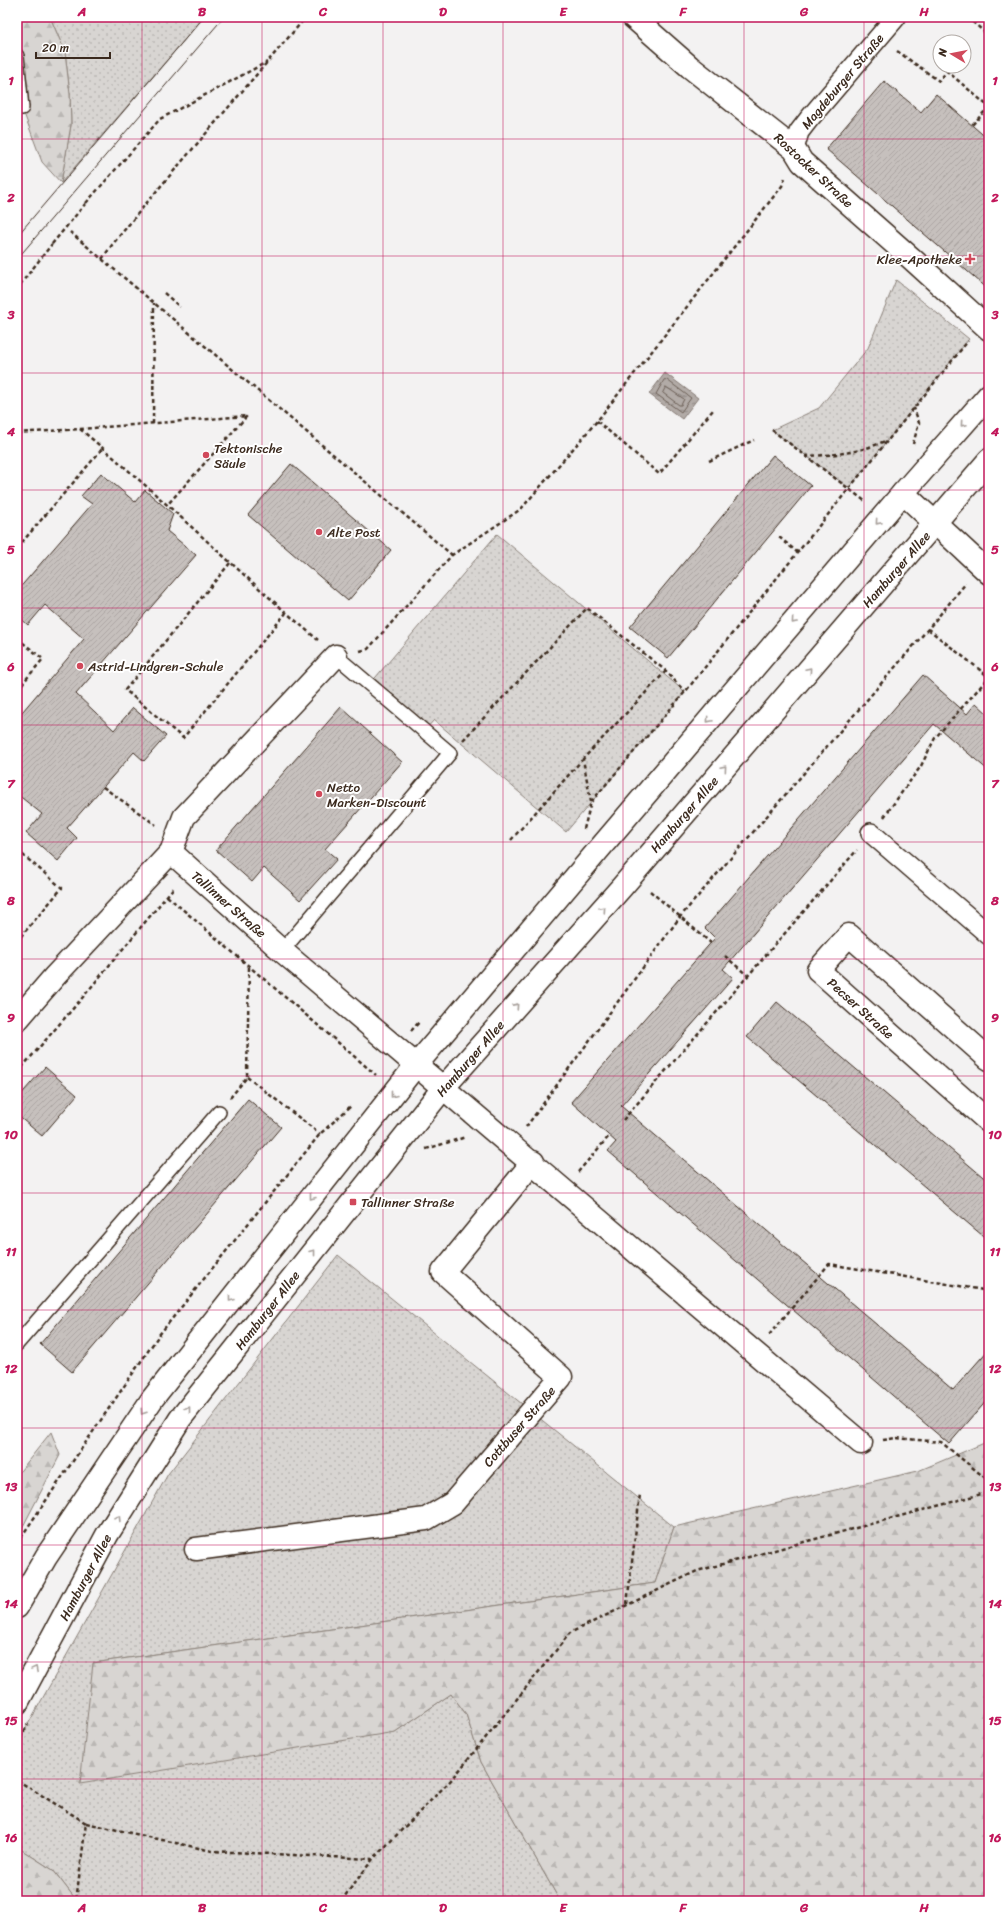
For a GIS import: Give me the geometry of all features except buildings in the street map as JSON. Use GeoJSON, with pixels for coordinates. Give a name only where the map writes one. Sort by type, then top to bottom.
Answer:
{"type":"FeatureCollection","features":[{"type":"Feature","properties":{"kind":"street","name":"Rostocker Straße"},"geometry":{"type":"LineString","coordinates":[[633,17],[690,67],[794,149],[802,162],[986,326]]}},
{"type":"Feature","properties":{"kind":"street","name":"Magdeburger Straße"},"geometry":{"type":"LineString","coordinates":[[794,149],[799,132],[809,119],[896,17]]}},
{"type":"Feature","properties":{"kind":"street"},"geometry":{"type":"LineString","coordinates":[[17,1606],[46,1557],[153,1398],[417,1064],[902,493],[989,395]]}},
{"type":"Feature","properties":{"kind":"street","name":"Hamburger Allee"},"geometry":{"type":"LineString","coordinates":[[17,1703],[107,1535],[180,1419],[444,1087],[621,888],[989,460]]}},
{"type":"Feature","properties":{"kind":"street"},"geometry":{"type":"LineString","coordinates":[[902,493],[985,570]]}},
{"type":"Feature","properties":{"kind":"street"},"geometry":{"type":"LineString","coordinates":[[17,1020],[173,845],[184,817],[336,656]]}},
{"type":"Feature","properties":{"kind":"street"},"geometry":{"type":"LineString","coordinates":[[871,833],[989,935]]}},
{"type":"Feature","properties":{"kind":"street","name":"Tallinner Straße"},"geometry":{"type":"LineString","coordinates":[[173,845],[189,869],[282,951],[417,1064]]}},
{"type":"Feature","properties":{"kind":"street","name":"Pecser Straße"},"geometry":{"type":"LineString","coordinates":[[989,1059],[849,935],[818,970],[989,1122]]}},
{"type":"Feature","properties":{"kind":"street"},"geometry":{"type":"LineString","coordinates":[[417,1064],[861,1443]]}},
{"type":"Feature","properties":{"kind":"street","name":"Cottbuser Straße"},"geometry":{"type":"LineString","coordinates":[[196,1549],[426,1519],[453,1503],[561,1377],[443,1272],[533,1162]]}},
{"type":"Feature","properties":{"kind":"lane"},"geometry":{"type":"LineString","coordinates":[[17,56],[22,108]]}},
{"type":"Feature","properties":{"kind":"lane"},"geometry":{"type":"LineString","coordinates":[[282,951],[450,753],[336,656]]}},
{"type":"Feature","properties":{"kind":"lane"},"geometry":{"type":"LineString","coordinates":[[17,1344],[219,1112]]}},
{"type":"Feature","properties":{"kind":"path"},"geometry":{"type":"LineString","coordinates":[[102,259],[140,211],[306,17]]}},
{"type":"Feature","properties":{"kind":"path"},"geometry":{"type":"LineString","coordinates":[[967,17],[989,36]]}},
{"type":"Feature","properties":{"kind":"path"},"geometry":{"type":"LineString","coordinates":[[879,38],[939,80],[947,71],[989,107],[972,125]]}},
{"type":"Feature","properties":{"kind":"path"},"geometry":{"type":"LineString","coordinates":[[17,291],[19,286],[86,203],[160,119],[269,61]]}},
{"type":"Feature","properties":{"kind":"path"},"geometry":{"type":"LineString","coordinates":[[80,429],[168,504],[230,563],[336,656],[368,649],[452,555],[521,510],[597,421],[782,186],[794,149]]}},
{"type":"Feature","properties":{"kind":"path"},"geometry":{"type":"LineString","coordinates":[[70,232],[452,555]]}},
{"type":"Feature","properties":{"kind":"path"},"geometry":{"type":"LineString","coordinates":[[164,293],[180,307]]}},
{"type":"Feature","properties":{"kind":"path"},"geometry":{"type":"LineString","coordinates":[[153,424],[154,303]]}},
{"type":"Feature","properties":{"kind":"path"},"geometry":{"type":"LineString","coordinates":[[591,802],[684,692],[914,408],[986,326]]}},
{"type":"Feature","properties":{"kind":"path"},"geometry":{"type":"LineString","coordinates":[[909,449],[914,443],[919,423],[914,408]]}},
{"type":"Feature","properties":{"kind":"path"},"geometry":{"type":"LineString","coordinates":[[597,421],[659,474],[713,410]]}},
{"type":"Feature","properties":{"kind":"path"},"geometry":{"type":"LineString","coordinates":[[17,433],[247,416],[168,504]]}},
{"type":"Feature","properties":{"kind":"path"},"geometry":{"type":"LineString","coordinates":[[772,430],[862,498]]}},
{"type":"Feature","properties":{"kind":"path"},"geometry":{"type":"LineString","coordinates":[[708,461],[754,440]]}},
{"type":"Feature","properties":{"kind":"path"},"geometry":{"type":"LineString","coordinates":[[805,456],[850,453],[869,448],[888,440]]}},
{"type":"Feature","properties":{"kind":"path"},"geometry":{"type":"LineString","coordinates":[[17,548],[103,448]]}},
{"type":"Feature","properties":{"kind":"path"},"geometry":{"type":"LineString","coordinates":[[867,502],[872,496]]}},
{"type":"Feature","properties":{"kind":"path"},"geometry":{"type":"LineString","coordinates":[[779,537],[797,552]]}},
{"type":"Feature","properties":{"kind":"path"},"geometry":{"type":"LineString","coordinates":[[230,563],[125,690],[183,738],[286,613]]}},
{"type":"Feature","properties":{"kind":"path"},"geometry":{"type":"LineString","coordinates":[[512,1146],[680,917],[928,629],[985,570]]}},
{"type":"Feature","properties":{"kind":"path"},"geometry":{"type":"LineString","coordinates":[[450,753],[587,608],[666,671],[684,692]]}},
{"type":"Feature","properties":{"kind":"path"},"geometry":{"type":"LineString","coordinates":[[623,1120],[871,833],[921,766],[935,738],[989,678],[928,629]]}},
{"type":"Feature","properties":{"kind":"path"},"geometry":{"type":"LineString","coordinates":[[17,638],[43,659],[17,690]]}},
{"type":"Feature","properties":{"kind":"path"},"geometry":{"type":"LineString","coordinates":[[511,840],[583,759],[666,671]]}},
{"type":"Feature","properties":{"kind":"path"},"geometry":{"type":"LineString","coordinates":[[583,759],[591,802],[583,833]]}},
{"type":"Feature","properties":{"kind":"path"},"geometry":{"type":"LineString","coordinates":[[103,787],[173,845]]}},
{"type":"Feature","properties":{"kind":"path"},"geometry":{"type":"LineString","coordinates":[[17,850],[62,888],[17,941]]}},
{"type":"Feature","properties":{"kind":"path"},"geometry":{"type":"LineString","coordinates":[[17,1073],[83,997],[189,869]]}},
{"type":"Feature","properties":{"kind":"path"},"geometry":{"type":"LineString","coordinates":[[649,891],[711,943]]}},
{"type":"Feature","properties":{"kind":"path"},"geometry":{"type":"LineString","coordinates":[[166,896],[376,1075]]}},
{"type":"Feature","properties":{"kind":"path"},"geometry":{"type":"LineString","coordinates":[[725,956],[748,975]]}},
{"type":"Feature","properties":{"kind":"path"},"geometry":{"type":"LineString","coordinates":[[219,1112],[247,1077],[250,967]]}},
{"type":"Feature","properties":{"kind":"path"},"geometry":{"type":"LineString","coordinates":[[397,1048],[422,1018]]}},
{"type":"Feature","properties":{"kind":"path"},"geometry":{"type":"LineString","coordinates":[[247,1077],[320,1134]]}},
{"type":"Feature","properties":{"kind":"path"},"geometry":{"type":"LineString","coordinates":[[17,1543],[159,1335],[320,1134],[354,1103]]}},
{"type":"Feature","properties":{"kind":"path"},"geometry":{"type":"LineString","coordinates":[[419,1151],[493,1129]]}},
{"type":"Feature","properties":{"kind":"path"},"geometry":{"type":"LineString","coordinates":[[563,1189],[610,1135]]}},
{"type":"Feature","properties":{"kind":"path"},"geometry":{"type":"LineString","coordinates":[[755,1353],[829,1264],[989,1291]]}},
{"type":"Feature","properties":{"kind":"path"},"geometry":{"type":"LineString","coordinates":[[861,1443],[896,1438],[941,1442],[989,1481]]}},
{"type":"Feature","properties":{"kind":"path"},"geometry":{"type":"LineString","coordinates":[[341,1901],[373,1859],[454,1777],[570,1633],[697,1571],[989,1492]]}},
{"type":"Feature","properties":{"kind":"path"},"geometry":{"type":"LineString","coordinates":[[627,1605],[640,1494]]}},
{"type":"Feature","properties":{"kind":"path"},"geometry":{"type":"LineString","coordinates":[[17,1744],[29,1723]]}},
{"type":"Feature","properties":{"kind":"path"},"geometry":{"type":"LineString","coordinates":[[17,1780],[86,1823],[212,1851],[373,1859]]}},
{"type":"Feature","properties":{"kind":"path"},"geometry":{"type":"LineString","coordinates":[[76,1901],[86,1823]]}},
{"type":"Feature","properties":{"kind":"green space"},"geometry":{"type":"Polygon","coordinates":[[[17,17],[50,17],[65,52],[70,94],[71,125],[61,183],[42,162],[22,108],[17,109],[17,17]]]}},
{"type":"Feature","properties":{"kind":"green space"},"geometry":{"type":"Polygon","coordinates":[[[50,17],[204,17],[61,183],[71,125],[70,94],[65,52],[50,17]]]}},
{"type":"Feature","properties":{"kind":"green space"},"geometry":{"type":"Polygon","coordinates":[[[896,280],[969,339],[849,488],[772,430],[819,408],[868,348],[896,280]]]}},
{"type":"Feature","properties":{"kind":"green space"},"geometry":{"type":"Polygon","coordinates":[[[497,534],[685,692],[566,832],[434,720],[424,731],[370,684],[497,534]]]}},
{"type":"Feature","properties":{"kind":"green space"},"geometry":{"type":"Polygon","coordinates":[[[338,1255],[674,1527],[655,1583],[93,1663],[395,1732],[451,1694],[466,1714],[481,1762],[560,1901],[77,1901],[53,1870],[17,1847],[17,1744],[168,1474],[338,1255]]]}},
{"type":"Feature","properties":{"kind":"green space"},"geometry":{"type":"Polygon","coordinates":[[[51,1432],[60,1455],[17,1538],[17,1475],[51,1432]]]}},
{"type":"Feature","properties":{"kind":"green space"},"geometry":{"type":"Polygon","coordinates":[[[989,1441],[989,1901],[560,1901],[481,1762],[466,1714],[451,1694],[395,1732],[80,1784],[93,1663],[655,1583],[674,1527],[918,1471],[989,1441]]]}},
{"type":"Feature","properties":{"kind":"green space"},"geometry":{"type":"Polygon","coordinates":[[[17,1847],[53,1870],[77,1901],[17,1901],[17,1847]]]}},
{"type":"Feature","properties":{"kind":"water"},"geometry":{"type":"Polygon","coordinates":[[[665,373],[698,398],[682,419],[649,394],[665,373]]]}},
{"type":"Feature","properties":{"kind":"tram line"},"geometry":{"type":"LineString","coordinates":[[17,236],[204,17]]}},
{"type":"Feature","properties":{"kind":"tram line"},"geometry":{"type":"LineString","coordinates":[[17,259],[224,17]]}},
{"type":"Feature","properties":{"kind":"place","name":"Klee-Apotheke"},"geometry":{"type":"Point","coordinates":[970,259]}},
{"type":"Feature","properties":{"kind":"place","name":"Tektonische Säule"},"geometry":{"type":"Point","coordinates":[206,455]}},
{"type":"Feature","properties":{"kind":"place","name":"Alte Post"},"geometry":{"type":"Point","coordinates":[319,532]}},
{"type":"Feature","properties":{"kind":"place","name":"Astrid-Lindgren-Schule"},"geometry":{"type":"Point","coordinates":[80,666]}},
{"type":"Feature","properties":{"kind":"place","name":"Netto Marken-Discount"},"geometry":{"type":"Point","coordinates":[319,794]}},
{"type":"Feature","properties":{"kind":"place","name":"Tallinner Straße"},"geometry":{"type":"Point","coordinates":[353,1202]}}]}
